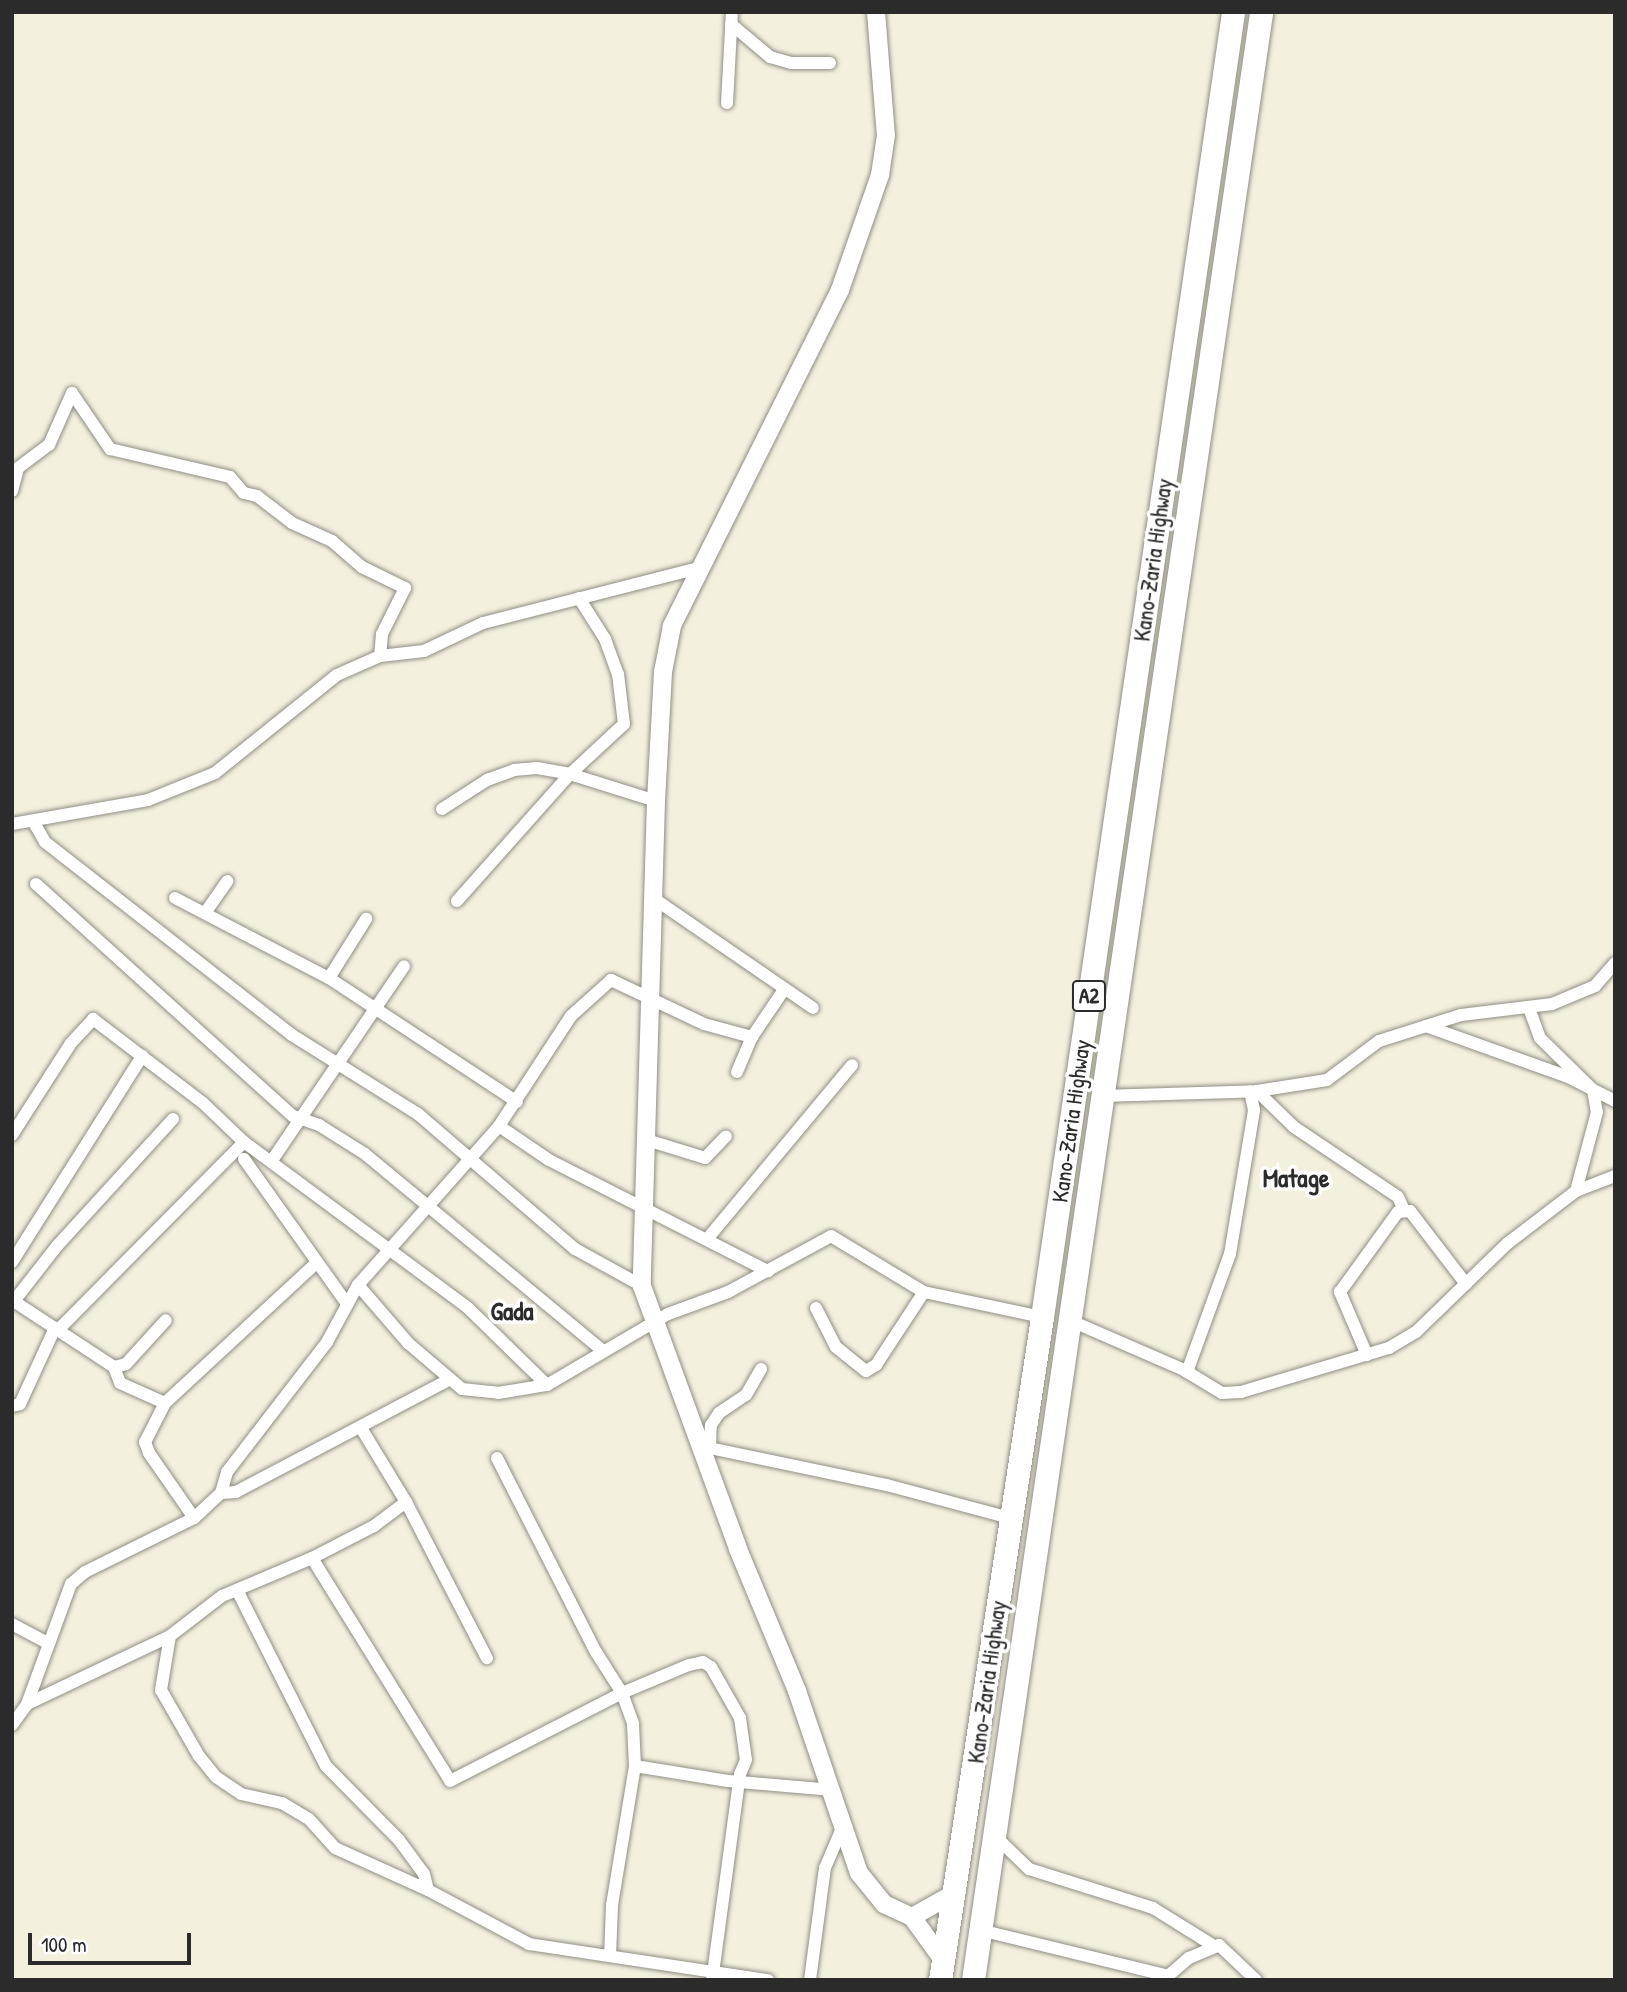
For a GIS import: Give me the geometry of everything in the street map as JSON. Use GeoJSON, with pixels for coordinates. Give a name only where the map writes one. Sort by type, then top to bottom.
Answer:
{"type":"FeatureCollection","features":[{"type":"Feature","properties":{"kind":"highway","name":"Kano-Zaria Highway"},"geometry":{"type":"LineString","coordinates":[[942,1970],[979,1743],[1233,12]]}},
{"type":"Feature","properties":{"kind":"highway","name":"Kano-Zaria Highway"},"geometry":{"type":"LineString","coordinates":[[973,1980],[1261,12]]}},
{"type":"Feature","properties":{"kind":"highway"},"geometry":{"type":"LineString","coordinates":[[979,1743],[1007,1747]]}},
{"type":"Feature","properties":{"kind":"street"},"geometry":{"type":"LineString","coordinates":[[876,12],[886,135],[880,175],[840,290],[672,626],[663,672],[656,801],[642,1286],[833,1790],[859,1873],[884,1904],[912,1917],[942,1970]]}},
{"type":"Feature","properties":{"kind":"street"},"geometry":{"type":"LineString","coordinates":[[732,18],[770,57],[791,63],[830,63]]}},
{"type":"Feature","properties":{"kind":"street"},"geometry":{"type":"LineString","coordinates":[[727,103],[732,18]]}},
{"type":"Feature","properties":{"kind":"street"},"geometry":{"type":"LineString","coordinates":[[12,491],[18,468],[49,445],[72,393],[110,449],[230,477],[244,493],[332,541],[362,568],[405,587],[382,634],[380,656]]}},
{"type":"Feature","properties":{"kind":"street"},"geometry":{"type":"LineString","coordinates":[[12,824],[148,800],[215,773],[337,676],[380,656],[424,652],[483,624],[699,568]]}},
{"type":"Feature","properties":{"kind":"street"},"geometry":{"type":"LineString","coordinates":[[457,901],[570,774],[625,724],[618,674],[605,639],[579,598]]}},
{"type":"Feature","properties":{"kind":"street"},"geometry":{"type":"LineString","coordinates":[[442,809],[487,780],[514,770],[537,768],[570,774],[656,801]]}},
{"type":"Feature","properties":{"kind":"street"},"geometry":{"type":"LineString","coordinates":[[33,821],[46,842],[144,921],[338,1067],[418,1114],[575,1249],[642,1286]]}},
{"type":"Feature","properties":{"kind":"street"},"geometry":{"type":"LineString","coordinates":[[205,913],[226,881]]}},
{"type":"Feature","properties":{"kind":"street"},"geometry":{"type":"LineString","coordinates":[[36,884],[293,1116],[303,1118],[365,1153],[602,1350]]}},
{"type":"Feature","properties":{"kind":"street"},"geometry":{"type":"LineString","coordinates":[[174,898],[329,978],[517,1102]]}},
{"type":"Feature","properties":{"kind":"street"},"geometry":{"type":"LineString","coordinates":[[653,898],[783,991],[813,1008]]}},
{"type":"Feature","properties":{"kind":"street"},"geometry":{"type":"LineString","coordinates":[[329,978],[366,919]]}},
{"type":"Feature","properties":{"kind":"street"},"geometry":{"type":"LineString","coordinates":[[1102,1096],[1254,1091],[1327,1080],[1379,1041],[1426,1026],[1509,1006],[1529,1009],[1595,986],[1615,963]]}},
{"type":"Feature","properties":{"kind":"street"},"geometry":{"type":"LineString","coordinates":[[273,1159],[404,967]]}},
{"type":"Feature","properties":{"kind":"street"},"geometry":{"type":"LineString","coordinates":[[12,1725],[27,1704],[47,1643],[71,1584],[85,1572],[194,1518],[221,1493],[227,1472],[327,1342],[358,1285],[431,1208],[499,1126],[517,1102],[570,1016],[611,980],[704,1024],[752,1037]]}},
{"type":"Feature","properties":{"kind":"street"},"geometry":{"type":"LineString","coordinates":[[737,1072],[752,1037],[783,991]]}},
{"type":"Feature","properties":{"kind":"street"},"geometry":{"type":"LineString","coordinates":[[1529,1009],[1540,1038],[1593,1090],[1597,1112],[1576,1191]]}},
{"type":"Feature","properties":{"kind":"street"},"geometry":{"type":"LineString","coordinates":[[12,1135],[71,1043],[93,1019],[203,1102],[244,1142],[273,1159],[389,1252],[468,1308],[548,1385]]}},
{"type":"Feature","properties":{"kind":"street"},"geometry":{"type":"LineString","coordinates":[[1426,1026],[1593,1090],[1615,1101]]}},
{"type":"Feature","properties":{"kind":"street"},"geometry":{"type":"LineString","coordinates":[[12,1262],[142,1056]]}},
{"type":"Feature","properties":{"kind":"street"},"geometry":{"type":"LineString","coordinates":[[708,1238],[852,1065]]}},
{"type":"Feature","properties":{"kind":"street"},"geometry":{"type":"LineString","coordinates":[[1254,1091],[1294,1127],[1398,1196],[1404,1210]]}},
{"type":"Feature","properties":{"kind":"street"},"geometry":{"type":"LineString","coordinates":[[1187,1372],[1230,1254],[1254,1110],[1254,1091]]}},
{"type":"Feature","properties":{"kind":"street"},"geometry":{"type":"LineString","coordinates":[[165,1403],[120,1383],[114,1367],[13,1301],[57,1246],[173,1119]]}},
{"type":"Feature","properties":{"kind":"street"},"geometry":{"type":"LineString","coordinates":[[499,1126],[549,1160],[645,1210],[708,1238],[768,1271]]}},
{"type":"Feature","properties":{"kind":"street"},"geometry":{"type":"LineString","coordinates":[[647,1140],[705,1158],[726,1136]]}},
{"type":"Feature","properties":{"kind":"street"},"geometry":{"type":"LineString","coordinates":[[12,1406],[20,1404],[57,1329],[244,1142]]}},
{"type":"Feature","properties":{"kind":"street"},"geometry":{"type":"LineString","coordinates":[[244,1159],[347,1304]]}},
{"type":"Feature","properties":{"kind":"street"},"geometry":{"type":"LineString","coordinates":[[1069,1320],[1187,1372],[1222,1393],[1241,1392],[1367,1355],[1416,1332],[1508,1243],[1576,1191],[1615,1176]]}},
{"type":"Feature","properties":{"kind":"street"},"geometry":{"type":"LineString","coordinates":[[1404,1210],[1410,1211],[1466,1284]]}},
{"type":"Feature","properties":{"kind":"street"},"geometry":{"type":"LineString","coordinates":[[1367,1355],[1340,1292],[1404,1210]]}},
{"type":"Feature","properties":{"kind":"street"},"geometry":{"type":"LineString","coordinates":[[358,1285],[408,1343],[461,1389],[498,1393],[548,1385],[602,1350],[768,1271],[831,1236],[924,1292],[1042,1317]]}},
{"type":"Feature","properties":{"kind":"street"},"geometry":{"type":"LineString","coordinates":[[194,1518],[149,1453],[145,1441],[165,1403],[316,1263]]}},
{"type":"Feature","properties":{"kind":"street"},"geometry":{"type":"LineString","coordinates":[[816,1308],[836,1347],[866,1371],[876,1366],[924,1292]]}},
{"type":"Feature","properties":{"kind":"street"},"geometry":{"type":"LineString","coordinates":[[114,1367],[126,1364],[166,1321]]}},
{"type":"Feature","properties":{"kind":"street"},"geometry":{"type":"LineString","coordinates":[[705,1447],[715,1419],[746,1395],[761,1369]]}},
{"type":"Feature","properties":{"kind":"street"},"geometry":{"type":"LineString","coordinates":[[221,1493],[236,1492],[450,1379]]}},
{"type":"Feature","properties":{"kind":"street"},"geometry":{"type":"LineString","coordinates":[[361,1428],[406,1502],[487,1658]]}},
{"type":"Feature","properties":{"kind":"street"},"geometry":{"type":"LineString","coordinates":[[705,1447],[887,1485],[1010,1518]]}},
{"type":"Feature","properties":{"kind":"street"},"geometry":{"type":"LineString","coordinates":[[497,1458],[596,1652],[622,1693],[633,1724],[635,1766],[612,1905],[610,1956]]}},
{"type":"Feature","properties":{"kind":"street"},"geometry":{"type":"LineString","coordinates":[[27,1704],[170,1636],[222,1596],[238,1592],[312,1558],[374,1526],[406,1502]]}},
{"type":"Feature","properties":{"kind":"street"},"geometry":{"type":"LineString","coordinates":[[312,1558],[450,1781],[622,1693],[689,1665],[703,1662],[711,1667],[742,1725],[746,1760],[739,1782],[713,1976]]}},
{"type":"Feature","properties":{"kind":"street"},"geometry":{"type":"LineString","coordinates":[[238,1592],[326,1766],[399,1840],[424,1874],[428,1890]]}},
{"type":"Feature","properties":{"kind":"street"},"geometry":{"type":"LineString","coordinates":[[12,1624],[47,1643]]}},
{"type":"Feature","properties":{"kind":"street"},"geometry":{"type":"LineString","coordinates":[[170,1636],[161,1690],[216,1777],[241,1794],[282,1803],[309,1819],[335,1848],[428,1890],[528,1944],[610,1956],[713,1976],[768,1980]]}},
{"type":"Feature","properties":{"kind":"street"},"geometry":{"type":"LineString","coordinates":[[635,1766],[739,1782],[833,1790]]}},
{"type":"Feature","properties":{"kind":"street"},"geometry":{"type":"LineString","coordinates":[[810,1980],[825,1868],[843,1826]]}},
{"type":"Feature","properties":{"kind":"street"},"geometry":{"type":"LineString","coordinates":[[994,1835],[1030,1869],[1153,1908],[1214,1946]]}},
{"type":"Feature","properties":{"kind":"street"},"geometry":{"type":"LineString","coordinates":[[912,1917],[953,1894]]}},
{"type":"Feature","properties":{"kind":"street"},"geometry":{"type":"LineString","coordinates":[[980,1930],[1168,1976],[1189,1958],[1219,1945],[1256,1980]]}},
{"type":"Feature","properties":{"kind":"district","name":"Matage"},"geometry":{"type":"Point","coordinates":[1296,1178]}},
{"type":"Feature","properties":{"kind":"district","name":"Gada"},"geometry":{"type":"Point","coordinates":[512,1311]}}]}
